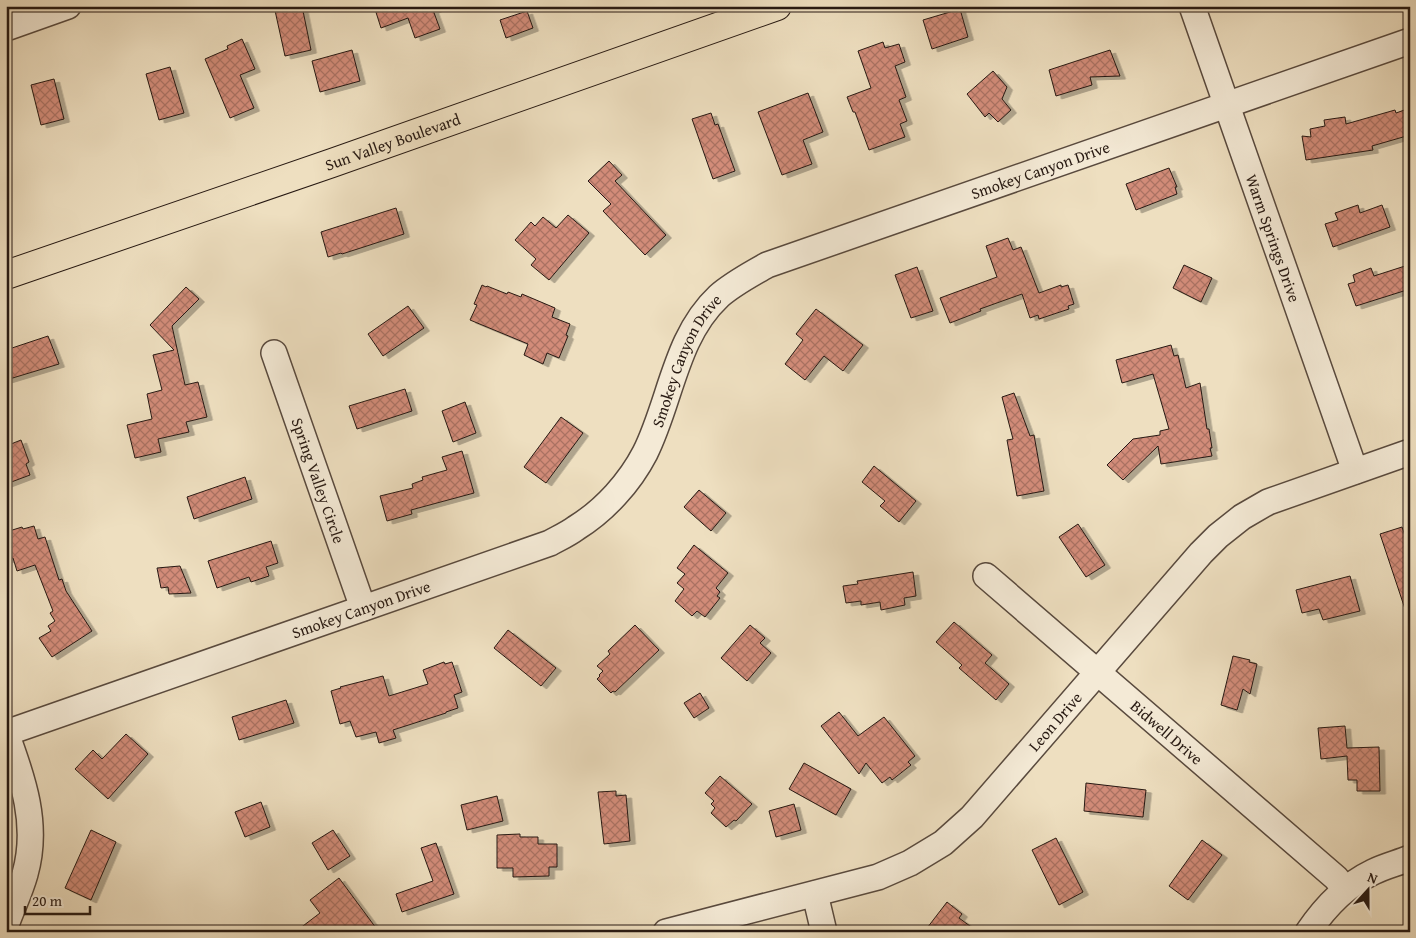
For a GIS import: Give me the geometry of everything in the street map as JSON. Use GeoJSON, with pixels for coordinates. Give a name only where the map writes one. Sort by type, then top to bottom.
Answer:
{"type":"FeatureCollection","features":[{"type":"Feature","properties":{"kind":"main road","name":"Sun Valley Boulevard"},"geometry":{"type":"LineString","coordinates":[[6,275],[332,164],[777,6]]}},
{"type":"Feature","properties":{"kind":"street"},"geometry":{"type":"LineString","coordinates":[[7,24],[68,6]]}},
{"type":"Feature","properties":{"kind":"street","name":"Warm Springs Drive"},"geometry":{"type":"LineString","coordinates":[[1192,6],[1355,471]]}},
{"type":"Feature","properties":{"kind":"street","name":"Smokey Canyon Drive"},"geometry":{"type":"LineString","coordinates":[[6,733],[550,543],[577,528],[602,508],[627,481],[644,453],[656,426],[684,345],[700,319],[719,297],[742,278],[767,265],[1410,41]]}},
{"type":"Feature","properties":{"kind":"street","name":"Spring Valley Circle"},"geometry":{"type":"LineString","coordinates":[[274,353],[363,608]]}},
{"type":"Feature","properties":{"kind":"street","name":"Leon Drive"},"geometry":{"type":"LineString","coordinates":[[666,932],[878,877],[910,863],[943,843],[972,817],[1201,553],[1218,536],[1242,517],[1268,502],[1410,452]]}},
{"type":"Feature","properties":{"kind":"street","name":"Bidwell Drive"},"geometry":{"type":"LineString","coordinates":[[986,576],[1336,878],[1345,889]]}},
{"type":"Feature","properties":{"kind":"street"},"geometry":{"type":"LineString","coordinates":[[6,733],[24,787],[29,810],[30,840],[25,873],[6,925]]}},
{"type":"Feature","properties":{"kind":"street"},"geometry":{"type":"LineString","coordinates":[[1308,932],[1324,909],[1345,889],[1373,872],[1410,858]]}},
{"type":"Feature","properties":{"kind":"street"},"geometry":{"type":"LineString","coordinates":[[815,894],[824,932]]}},
{"type":"Feature","properties":{"kind":"building"},"geometry":{"type":"Polygon","coordinates":[[[274,6],[302,6],[311,50],[285,56],[274,6]]]}},
{"type":"Feature","properties":{"kind":"building"},"geometry":{"type":"Polygon","coordinates":[[[374,6],[435,6],[436,9],[433,10],[440,29],[415,38],[408,18],[381,28],[374,6]]]}},
{"type":"Feature","properties":{"kind":"building"},"geometry":{"type":"Polygon","coordinates":[[[960,9],[968,37],[932,49],[923,20],[960,9]]]}},
{"type":"Feature","properties":{"kind":"building"},"geometry":{"type":"Polygon","coordinates":[[[527,11],[533,28],[506,38],[500,20],[527,11]]]}},
{"type":"Feature","properties":{"kind":"building"},"geometry":{"type":"Polygon","coordinates":[[[242,39],[255,69],[240,75],[254,108],[230,118],[205,59],[228,49],[227,46],[242,39]]]}},
{"type":"Feature","properties":{"kind":"building"},"geometry":{"type":"Polygon","coordinates":[[[883,42],[885,48],[899,44],[905,62],[895,66],[906,97],[899,100],[907,121],[900,124],[905,137],[869,150],[855,112],[853,112],[847,97],[871,88],[858,51],[883,42]]]}},
{"type":"Feature","properties":{"kind":"building"},"geometry":{"type":"Polygon","coordinates":[[[352,50],[360,81],[320,92],[312,61],[352,50]]]}},
{"type":"Feature","properties":{"kind":"building"},"geometry":{"type":"Polygon","coordinates":[[[1110,50],[1120,76],[1090,77],[1092,85],[1056,96],[1049,70],[1110,50]]]}},
{"type":"Feature","properties":{"kind":"building"},"geometry":{"type":"Polygon","coordinates":[[[170,67],[184,113],[159,120],[146,74],[170,67]]]}},
{"type":"Feature","properties":{"kind":"building"},"geometry":{"type":"Polygon","coordinates":[[[993,71],[1007,87],[1002,99],[1011,110],[998,122],[989,113],[985,117],[967,94],[993,71]]]}},
{"type":"Feature","properties":{"kind":"building"},"geometry":{"type":"Polygon","coordinates":[[[54,79],[64,119],[41,125],[31,85],[54,79]]]}},
{"type":"Feature","properties":{"kind":"building"},"geometry":{"type":"Polygon","coordinates":[[[808,93],[823,132],[803,140],[812,164],[782,175],[758,112],[808,93]]]}},
{"type":"Feature","properties":{"kind":"building"},"geometry":{"type":"Polygon","coordinates":[[[1410,108],[1410,135],[1372,146],[1373,150],[1306,160],[1302,136],[1311,137],[1310,129],[1325,126],[1324,120],[1345,117],[1346,124],[1395,110],[1396,113],[1410,108]]]}},
{"type":"Feature","properties":{"kind":"building"},"geometry":{"type":"Polygon","coordinates":[[[711,113],[715,125],[718,124],[735,171],[713,179],[692,119],[711,113]]]}},
{"type":"Feature","properties":{"kind":"building"},"geometry":{"type":"Polygon","coordinates":[[[609,161],[622,175],[615,181],[666,235],[645,255],[603,211],[611,204],[588,181],[609,161]]]}},
{"type":"Feature","properties":{"kind":"building"},"geometry":{"type":"Polygon","coordinates":[[[1169,168],[1177,187],[1175,187],[1177,194],[1136,210],[1126,184],[1169,168]]]}},
{"type":"Feature","properties":{"kind":"building"},"geometry":{"type":"Polygon","coordinates":[[[1358,205],[1360,213],[1382,205],[1390,227],[1333,247],[1325,224],[1338,220],[1335,213],[1358,205]]]}},
{"type":"Feature","properties":{"kind":"building"},"geometry":{"type":"Polygon","coordinates":[[[396,208],[404,234],[328,257],[321,232],[396,208]]]}},
{"type":"Feature","properties":{"kind":"building"},"geometry":{"type":"Polygon","coordinates":[[[568,215],[589,233],[549,280],[531,265],[536,259],[515,240],[531,222],[535,226],[543,217],[556,228],[568,215]]]}},
{"type":"Feature","properties":{"kind":"building"},"geometry":{"type":"Polygon","coordinates":[[[1008,238],[1013,250],[1021,247],[1039,293],[1061,285],[1061,287],[1068,285],[1074,304],[1068,306],[1069,309],[1039,319],[1038,315],[1030,318],[1022,294],[980,309],[981,311],[950,323],[940,298],[997,277],[986,246],[1008,238]]]}},
{"type":"Feature","properties":{"kind":"building"},"geometry":{"type":"Polygon","coordinates":[[[1184,265],[1212,278],[1201,302],[1173,288],[1184,265]]]}},
{"type":"Feature","properties":{"kind":"building"},"geometry":{"type":"Polygon","coordinates":[[[1405,266],[1410,279],[1410,289],[1356,306],[1348,284],[1355,282],[1353,275],[1371,268],[1374,276],[1405,266]]]}},
{"type":"Feature","properties":{"kind":"building"},"geometry":{"type":"Polygon","coordinates":[[[917,267],[933,311],[911,318],[895,275],[917,267]]]}},
{"type":"Feature","properties":{"kind":"building"},"geometry":{"type":"Polygon","coordinates":[[[482,285],[507,294],[508,292],[521,297],[522,294],[555,308],[552,317],[570,324],[566,335],[568,336],[559,358],[547,353],[543,364],[524,355],[528,344],[470,320],[477,305],[474,304],[482,285]]]}},
{"type":"Feature","properties":{"kind":"building"},"geometry":{"type":"Polygon","coordinates":[[[186,287],[199,299],[172,326],[185,385],[198,382],[207,417],[186,422],[189,432],[158,439],[161,452],[135,458],[127,425],[152,419],[147,394],[162,390],[153,355],[174,350],[150,325],[186,287]]]}},
{"type":"Feature","properties":{"kind":"building"},"geometry":{"type":"Polygon","coordinates":[[[408,306],[424,328],[383,356],[368,334],[408,306]]]}},
{"type":"Feature","properties":{"kind":"building"},"geometry":{"type":"Polygon","coordinates":[[[816,309],[863,345],[843,371],[824,356],[805,380],[785,364],[803,340],[796,334],[816,309]]]}},
{"type":"Feature","properties":{"kind":"building"},"geometry":{"type":"Polygon","coordinates":[[[48,336],[59,364],[6,380],[6,350],[48,336]]]}},
{"type":"Feature","properties":{"kind":"building"},"geometry":{"type":"Polygon","coordinates":[[[1171,345],[1174,356],[1178,355],[1186,388],[1200,383],[1212,456],[1161,464],[1158,446],[1123,480],[1107,465],[1133,439],[1160,435],[1160,431],[1169,429],[1153,374],[1122,383],[1116,360],[1171,345]]]}},
{"type":"Feature","properties":{"kind":"building"},"geometry":{"type":"Polygon","coordinates":[[[405,389],[412,411],[357,429],[349,406],[405,389]]]}},
{"type":"Feature","properties":{"kind":"building"},"geometry":{"type":"Polygon","coordinates":[[[1014,393],[1030,436],[1034,435],[1044,491],[1017,496],[1007,440],[1013,439],[1002,397],[1014,393]]]}},
{"type":"Feature","properties":{"kind":"building"},"geometry":{"type":"Polygon","coordinates":[[[465,402],[476,433],[453,442],[442,411],[465,402]]]}},
{"type":"Feature","properties":{"kind":"building"},"geometry":{"type":"Polygon","coordinates":[[[561,417],[583,433],[546,483],[524,467],[561,417]]]}},
{"type":"Feature","properties":{"kind":"building"},"geometry":{"type":"Polygon","coordinates":[[[21,440],[29,462],[26,464],[30,475],[6,484],[6,446],[21,440]]]}},
{"type":"Feature","properties":{"kind":"building"},"geometry":{"type":"Polygon","coordinates":[[[462,451],[474,493],[411,510],[412,514],[387,521],[380,496],[413,488],[412,484],[423,480],[422,477],[447,470],[442,457],[462,451]]]}},
{"type":"Feature","properties":{"kind":"building"},"geometry":{"type":"Polygon","coordinates":[[[874,466],[916,501],[899,522],[880,506],[885,501],[862,482],[874,466]]]}},
{"type":"Feature","properties":{"kind":"building"},"geometry":{"type":"Polygon","coordinates":[[[245,477],[252,499],[194,519],[187,497],[245,477]]]}},
{"type":"Feature","properties":{"kind":"building"},"geometry":{"type":"Polygon","coordinates":[[[699,490],[726,513],[711,531],[684,507],[699,490]]]}},
{"type":"Feature","properties":{"kind":"building"},"geometry":{"type":"Polygon","coordinates":[[[1078,524],[1105,565],[1086,577],[1059,537],[1078,524]]]}},
{"type":"Feature","properties":{"kind":"building"},"geometry":{"type":"Polygon","coordinates":[[[34,526],[38,539],[45,537],[59,580],[62,579],[66,591],[92,631],[52,657],[39,638],[51,631],[48,626],[55,621],[50,613],[53,611],[35,565],[17,571],[13,558],[6,560],[6,532],[22,527],[23,529],[34,526]]]}},
{"type":"Feature","properties":{"kind":"building"},"geometry":{"type":"Polygon","coordinates":[[[1402,527],[1410,550],[1410,614],[1407,615],[1380,534],[1402,527]]]}},
{"type":"Feature","properties":{"kind":"building"},"geometry":{"type":"Polygon","coordinates":[[[271,541],[278,563],[266,567],[269,576],[251,582],[249,577],[217,588],[208,561],[271,541]]]}},
{"type":"Feature","properties":{"kind":"building"},"geometry":{"type":"Polygon","coordinates":[[[694,545],[728,573],[716,588],[720,592],[717,596],[720,598],[705,617],[697,611],[692,616],[675,601],[684,589],[677,583],[685,574],[677,568],[694,545]]]}},
{"type":"Feature","properties":{"kind":"building"},"geometry":{"type":"Polygon","coordinates":[[[180,566],[191,593],[169,594],[168,587],[161,588],[157,568],[180,566]]]}},
{"type":"Feature","properties":{"kind":"building"},"geometry":{"type":"Polygon","coordinates":[[[913,572],[916,596],[904,598],[905,605],[881,610],[880,602],[861,605],[861,601],[846,603],[843,586],[858,584],[857,581],[913,572]]]}},
{"type":"Feature","properties":{"kind":"building"},"geometry":{"type":"Polygon","coordinates":[[[1350,576],[1360,611],[1323,620],[1319,609],[1302,613],[1296,590],[1350,576]]]}},
{"type":"Feature","properties":{"kind":"building"},"geometry":{"type":"Polygon","coordinates":[[[954,622],[992,655],[985,663],[1009,684],[996,700],[959,668],[962,665],[936,642],[954,622]]]}},
{"type":"Feature","properties":{"kind":"building"},"geometry":{"type":"Polygon","coordinates":[[[635,625],[659,650],[615,692],[611,693],[597,679],[603,671],[597,666],[610,654],[608,651],[635,625]]]}},
{"type":"Feature","properties":{"kind":"building"},"geometry":{"type":"Polygon","coordinates":[[[750,625],[765,638],[760,643],[771,653],[747,681],[721,658],[750,625]]]}},
{"type":"Feature","properties":{"kind":"building"},"geometry":{"type":"Polygon","coordinates":[[[508,630],[556,668],[541,686],[494,648],[508,630]]]}},
{"type":"Feature","properties":{"kind":"building"},"geometry":{"type":"Polygon","coordinates":[[[1233,656],[1250,660],[1249,662],[1257,664],[1250,694],[1243,689],[1237,710],[1221,705],[1233,656]]]}},
{"type":"Feature","properties":{"kind":"building"},"geometry":{"type":"Polygon","coordinates":[[[444,662],[445,664],[452,662],[462,692],[454,695],[458,708],[393,730],[396,738],[379,743],[376,732],[356,737],[350,721],[340,724],[331,691],[383,676],[389,696],[428,684],[423,670],[444,662]]]}},
{"type":"Feature","properties":{"kind":"building"},"geometry":{"type":"Polygon","coordinates":[[[700,693],[709,708],[694,718],[684,703],[700,693]]]}},
{"type":"Feature","properties":{"kind":"building"},"geometry":{"type":"Polygon","coordinates":[[[286,700],[294,723],[239,740],[232,717],[286,700]]]}},
{"type":"Feature","properties":{"kind":"building"},"geometry":{"type":"Polygon","coordinates":[[[839,712],[858,736],[884,717],[915,756],[908,762],[911,765],[892,780],[890,777],[882,783],[866,763],[859,774],[821,726],[839,712]]]}},
{"type":"Feature","properties":{"kind":"building"},"geometry":{"type":"Polygon","coordinates":[[[1345,726],[1347,748],[1379,747],[1380,791],[1357,791],[1357,780],[1348,780],[1347,756],[1321,759],[1318,728],[1345,726]]]}},
{"type":"Feature","properties":{"kind":"building"},"geometry":{"type":"Polygon","coordinates":[[[126,734],[148,754],[108,799],[75,769],[93,750],[102,759],[126,734]]]}},
{"type":"Feature","properties":{"kind":"building"},"geometry":{"type":"Polygon","coordinates":[[[804,763],[851,789],[836,815],[789,789],[804,763]]]}},
{"type":"Feature","properties":{"kind":"building"},"geometry":{"type":"Polygon","coordinates":[[[720,776],[752,804],[736,821],[734,820],[726,827],[711,813],[715,808],[711,804],[714,801],[705,793],[720,776]]]}},
{"type":"Feature","properties":{"kind":"building"},"geometry":{"type":"Polygon","coordinates":[[[1086,783],[1146,790],[1143,817],[1084,811],[1086,783]]]}},
{"type":"Feature","properties":{"kind":"building"},"geometry":{"type":"Polygon","coordinates":[[[616,791],[616,796],[626,795],[630,841],[604,844],[598,792],[616,791]]]}},
{"type":"Feature","properties":{"kind":"building"},"geometry":{"type":"Polygon","coordinates":[[[497,796],[503,821],[467,830],[461,805],[497,796]]]}},
{"type":"Feature","properties":{"kind":"building"},"geometry":{"type":"Polygon","coordinates":[[[261,802],[270,827],[245,837],[235,812],[261,802]]]}},
{"type":"Feature","properties":{"kind":"building"},"geometry":{"type":"Polygon","coordinates":[[[794,804],[801,830],[776,837],[769,811],[794,804]]]}},
{"type":"Feature","properties":{"kind":"building"},"geometry":{"type":"Polygon","coordinates":[[[91,830],[116,842],[91,900],[65,888],[91,830]]]}},
{"type":"Feature","properties":{"kind":"building"},"geometry":{"type":"Polygon","coordinates":[[[333,830],[350,856],[328,870],[312,843],[333,830]]]}},
{"type":"Feature","properties":{"kind":"building"},"geometry":{"type":"Polygon","coordinates":[[[520,834],[520,837],[538,837],[538,844],[557,844],[557,867],[549,867],[549,876],[513,877],[513,868],[497,868],[497,835],[520,834]]]}},
{"type":"Feature","properties":{"kind":"building"},"geometry":{"type":"Polygon","coordinates":[[[1056,838],[1083,892],[1059,905],[1032,850],[1056,838]]]}},
{"type":"Feature","properties":{"kind":"building"},"geometry":{"type":"Polygon","coordinates":[[[1202,840],[1222,855],[1188,900],[1169,886],[1202,840]]]}},
{"type":"Feature","properties":{"kind":"building"},"geometry":{"type":"Polygon","coordinates":[[[436,843],[454,894],[402,912],[396,894],[433,881],[421,848],[436,843]]]}},
{"type":"Feature","properties":{"kind":"building"},"geometry":{"type":"Polygon","coordinates":[[[339,878],[379,932],[295,932],[320,913],[310,900],[339,878]]]}},
{"type":"Feature","properties":{"kind":"building"},"geometry":{"type":"Polygon","coordinates":[[[947,902],[962,914],[959,918],[978,932],[924,932],[947,902]]]}}]}
